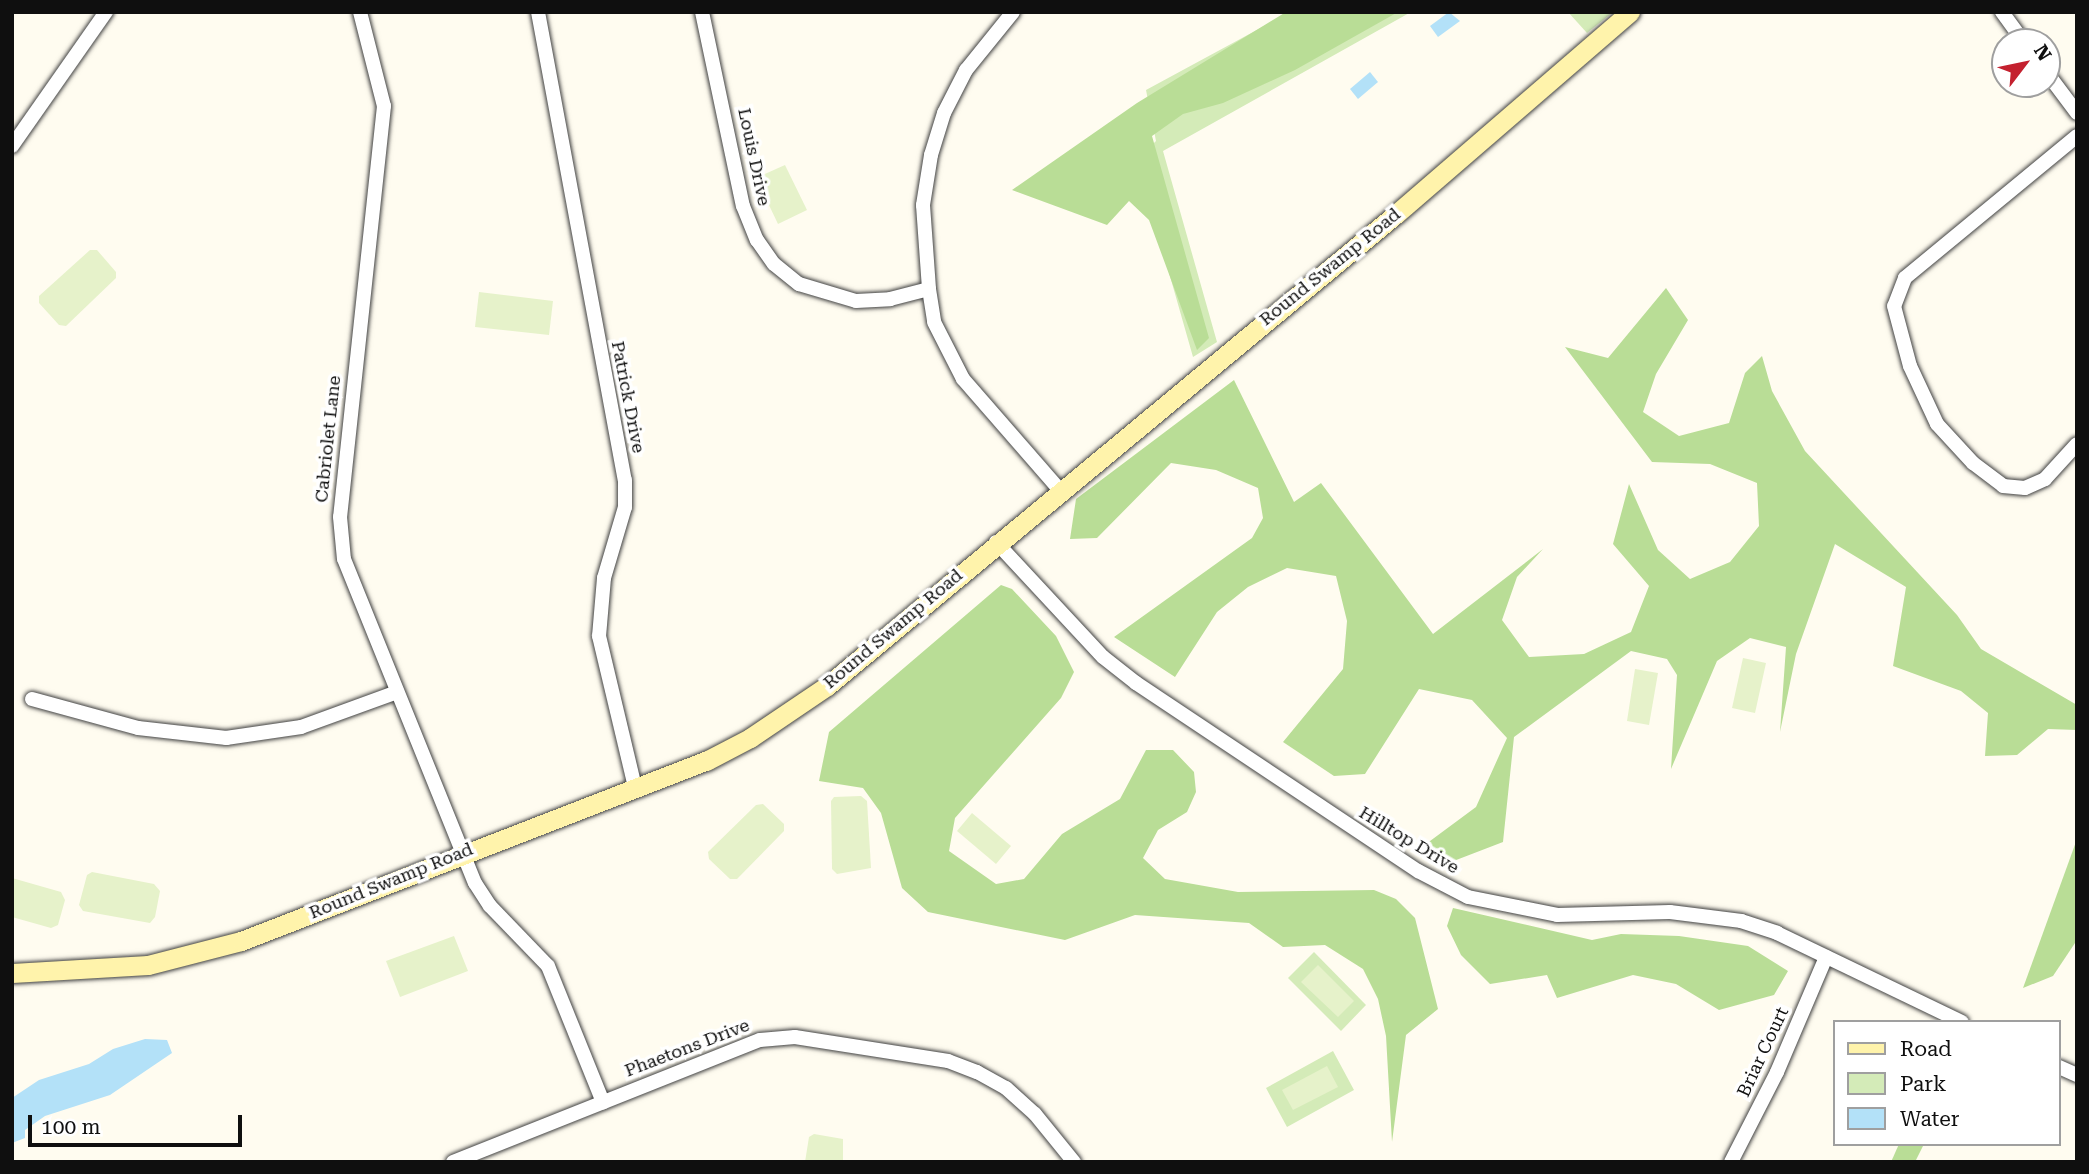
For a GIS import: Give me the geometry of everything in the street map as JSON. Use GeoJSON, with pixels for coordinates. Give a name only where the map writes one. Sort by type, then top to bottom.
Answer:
{"type":"FeatureCollection","features":[{"type":"Feature","properties":{"kind":"street"},"geometry":{"type":"LineString","coordinates":[[12,146],[106,12]]}},
{"type":"Feature","properties":{"kind":"street","name":"Patrick Drive"},"geometry":{"type":"LineString","coordinates":[[538,12],[625,480],[625,507],[604,578],[598,636],[635,787]]}},
{"type":"Feature","properties":{"kind":"street","name":"Louis Drive"},"geometry":{"type":"LineString","coordinates":[[702,12],[743,206],[757,240],[774,264],[799,284],[856,301],[890,299],[929,289]]}},
{"type":"Feature","properties":{"kind":"street"},"geometry":{"type":"LineString","coordinates":[[1013,12],[966,70],[944,113],[930,155],[923,205],[929,289],[934,322],[963,379],[1060,490]]}},
{"type":"Feature","properties":{"kind":"street","name":"Round Swamp Road"},"geometry":{"type":"LineString","coordinates":[[12,973],[79,972],[195,955],[295,921],[461,852],[706,761],[787,716],[1396,214],[1630,12]]}},
{"type":"Feature","properties":{"kind":"street"},"geometry":{"type":"LineString","coordinates":[[2002,12],[2014,28]]}},
{"type":"Feature","properties":{"kind":"street","name":"Cabriolet Lane"},"geometry":{"type":"LineString","coordinates":[[361,13],[384,106],[340,517],[344,559],[461,852],[490,906],[548,966],[603,1101]]}},
{"type":"Feature","properties":{"kind":"street"},"geometry":{"type":"LineString","coordinates":[[2061,92],[2077,113]]}},
{"type":"Feature","properties":{"kind":"street"},"geometry":{"type":"LineString","coordinates":[[2077,136],[1905,278],[1894,306],[1910,366],[1937,424],[1973,463],[2003,486],[2025,488],[2045,480],[2077,444]]}},
{"type":"Feature","properties":{"kind":"street","name":"Hilltop Drive"},"geometry":{"type":"LineString","coordinates":[[996,542],[1086,640],[1136,683],[1387,851],[1458,892],[1507,908],[1557,915],[1706,914],[1777,933],[1958,1020]]}},
{"type":"Feature","properties":{"kind":"street"},"geometry":{"type":"LineString","coordinates":[[32,699],[138,727],[226,738],[301,727],[397,692]]}},
{"type":"Feature","properties":{"kind":"street","name":"Briar Court"},"geometry":{"type":"LineString","coordinates":[[1731,1162],[1777,1072],[1826,957]]}},
{"type":"Feature","properties":{"kind":"street","name":"Phaetons Drive"},"geometry":{"type":"LineString","coordinates":[[453,1162],[760,1040],[835,1041],[948,1061],[977,1072],[1006,1088],[1035,1114],[1074,1162]]}},
{"type":"Feature","properties":{"kind":"street"},"geometry":{"type":"LineString","coordinates":[[2061,1068],[2077,1075]]}},
{"type":"Feature","properties":{"kind":"green space"},"geometry":{"type":"Polygon","coordinates":[[[1286,12],[1398,12],[1295,70],[1223,103],[1183,114],[1152,136],[1209,338],[1197,350],[1149,220],[1129,201],[1107,225],[1012,190],[1137,103],[1286,12]]]}},
{"type":"Feature","properties":{"kind":"green space"},"geometry":{"type":"Polygon","coordinates":[[[1290,12],[1411,12],[1163,151],[1217,342],[1193,357],[1152,213],[1113,183],[1156,141],[1146,90],[1290,12]]]}},
{"type":"Feature","properties":{"kind":"green space"},"geometry":{"type":"Polygon","coordinates":[[[1568,12],[1613,12],[1587,33],[1568,12]]]}},
{"type":"Feature","properties":{"kind":"green space"},"geometry":{"type":"Polygon","coordinates":[[[785,165],[807,210],[778,224],[756,178],[785,165]]]}},
{"type":"Feature","properties":{"kind":"green space"},"geometry":{"type":"Polygon","coordinates":[[[90,250],[97,250],[116,272],[116,278],[66,326],[59,325],[39,303],[39,296],[90,250]]]}},
{"type":"Feature","properties":{"kind":"green space"},"geometry":{"type":"Polygon","coordinates":[[[1666,288],[1688,320],[1656,374],[1643,412],[1679,436],[1729,423],[1745,373],[1762,356],[1772,391],[1805,451],[1957,615],[1981,649],[2077,705],[2077,730],[2048,729],[2017,755],[1985,756],[1988,713],[1961,691],[1893,666],[1906,587],[1835,544],[1796,654],[1780,732],[1786,647],[1750,638],[1717,661],[1671,769],[1677,675],[1667,659],[1631,651],[1514,737],[1503,842],[1451,862],[1426,844],[1476,807],[1507,738],[1472,700],[1419,689],[1365,774],[1334,776],[1283,742],[1343,669],[1347,621],[1336,576],[1287,568],[1248,587],[1217,612],[1175,677],[1114,637],[1252,538],[1263,518],[1258,488],[1216,470],[1171,463],[1097,538],[1070,539],[1076,499],[1234,380],[1294,502],[1321,483],[1433,634],[1543,549],[1517,577],[1502,620],[1529,657],[1584,654],[1631,632],[1649,586],[1613,544],[1629,484],[1658,550],[1690,579],[1730,562],[1759,526],[1757,483],[1710,464],[1652,462],[1565,347],[1608,358],[1666,288]]]}},
{"type":"Feature","properties":{"kind":"green space"},"geometry":{"type":"Polygon","coordinates":[[[479,292],[553,301],[549,335],[475,327],[479,292]]]}},
{"type":"Feature","properties":{"kind":"green space"},"geometry":{"type":"Polygon","coordinates":[[[1001,585],[1012,589],[1056,636],[1074,672],[1061,698],[955,818],[949,851],[996,884],[1024,879],[1062,834],[1120,799],[1146,750],[1173,750],[1194,772],[1196,792],[1187,812],[1158,830],[1143,858],[1165,879],[1238,892],[1374,890],[1396,899],[1415,918],[1438,1009],[1406,1035],[1392,1142],[1386,1036],[1378,999],[1363,969],[1325,945],[1283,947],[1249,923],[1135,915],[1065,940],[928,912],[902,888],[881,813],[863,788],[819,781],[829,732],[1001,585]]]}},
{"type":"Feature","properties":{"kind":"green space"},"geometry":{"type":"Polygon","coordinates":[[[1743,658],[1766,663],[1755,713],[1732,708],[1743,658]]]}},
{"type":"Feature","properties":{"kind":"green space"},"geometry":{"type":"Polygon","coordinates":[[[1635,669],[1658,673],[1649,725],[1627,721],[1635,669]]]}},
{"type":"Feature","properties":{"kind":"green space"},"geometry":{"type":"Polygon","coordinates":[[[861,796],[867,801],[871,868],[837,874],[832,869],[831,801],[834,797],[861,796]]]}},
{"type":"Feature","properties":{"kind":"green space"},"geometry":{"type":"Polygon","coordinates":[[[763,804],[784,824],[784,831],[737,879],[730,879],[709,859],[708,852],[756,805],[763,804]]]}},
{"type":"Feature","properties":{"kind":"green space"},"geometry":{"type":"Polygon","coordinates":[[[972,813],[1011,846],[996,864],[957,831],[972,813]]]}},
{"type":"Feature","properties":{"kind":"green space"},"geometry":{"type":"Polygon","coordinates":[[[2077,839],[2077,940],[2053,976],[2023,988],[2077,839]]]}},
{"type":"Feature","properties":{"kind":"green space"},"geometry":{"type":"Polygon","coordinates":[[[92,872],[154,884],[160,891],[155,917],[150,923],[83,911],[79,905],[87,875],[92,872]]]}},
{"type":"Feature","properties":{"kind":"green space"},"geometry":{"type":"Polygon","coordinates":[[[12,878],[61,892],[65,900],[58,925],[51,928],[12,917],[12,878]]]}},
{"type":"Feature","properties":{"kind":"green space"},"geometry":{"type":"Polygon","coordinates":[[[1453,908],[1592,940],[1621,934],[1679,936],[1748,946],[1788,971],[1774,995],[1719,1010],[1676,984],[1633,975],[1557,998],[1547,975],[1490,984],[1461,955],[1447,926],[1453,908]]]}},
{"type":"Feature","properties":{"kind":"green space"},"geometry":{"type":"Polygon","coordinates":[[[454,936],[468,971],[400,997],[386,961],[454,936]]]}},
{"type":"Feature","properties":{"kind":"green space"},"geometry":{"type":"Polygon","coordinates":[[[1314,952],[1366,1005],[1341,1031],[1288,978],[1314,952]]]}},
{"type":"Feature","properties":{"kind":"green space"},"geometry":{"type":"Polygon","coordinates":[[[1318,965],[1354,1001],[1338,1017],[1301,982],[1318,965]]]}},
{"type":"Feature","properties":{"kind":"green space"},"geometry":{"type":"Polygon","coordinates":[[[1333,1051],[1354,1090],[1287,1127],[1266,1088],[1333,1051]]]}},
{"type":"Feature","properties":{"kind":"green space"},"geometry":{"type":"Polygon","coordinates":[[[1327,1066],[1338,1087],[1293,1110],[1282,1090],[1327,1066]]]}},
{"type":"Feature","properties":{"kind":"green space"},"geometry":{"type":"Polygon","coordinates":[[[814,1134],[843,1139],[843,1162],[805,1162],[809,1137],[814,1134]]]}},
{"type":"Feature","properties":{"kind":"green space"},"geometry":{"type":"Polygon","coordinates":[[[1898,1146],[1923,1146],[1915,1162],[1891,1162],[1898,1146]]]}},
{"type":"Feature","properties":{"kind":"water"},"geometry":{"type":"Polygon","coordinates":[[[1449,12],[1460,21],[1438,37],[1430,26],[1449,12]]]}},
{"type":"Feature","properties":{"kind":"water"},"geometry":{"type":"Polygon","coordinates":[[[1370,72],[1378,82],[1358,99],[1350,89],[1370,72]]]}},
{"type":"Feature","properties":{"kind":"water"},"geometry":{"type":"Polygon","coordinates":[[[145,1039],[167,1040],[172,1053],[110,1095],[45,1116],[25,1130],[25,1138],[12,1143],[12,1098],[39,1080],[89,1064],[113,1049],[145,1039]]]}}]}
